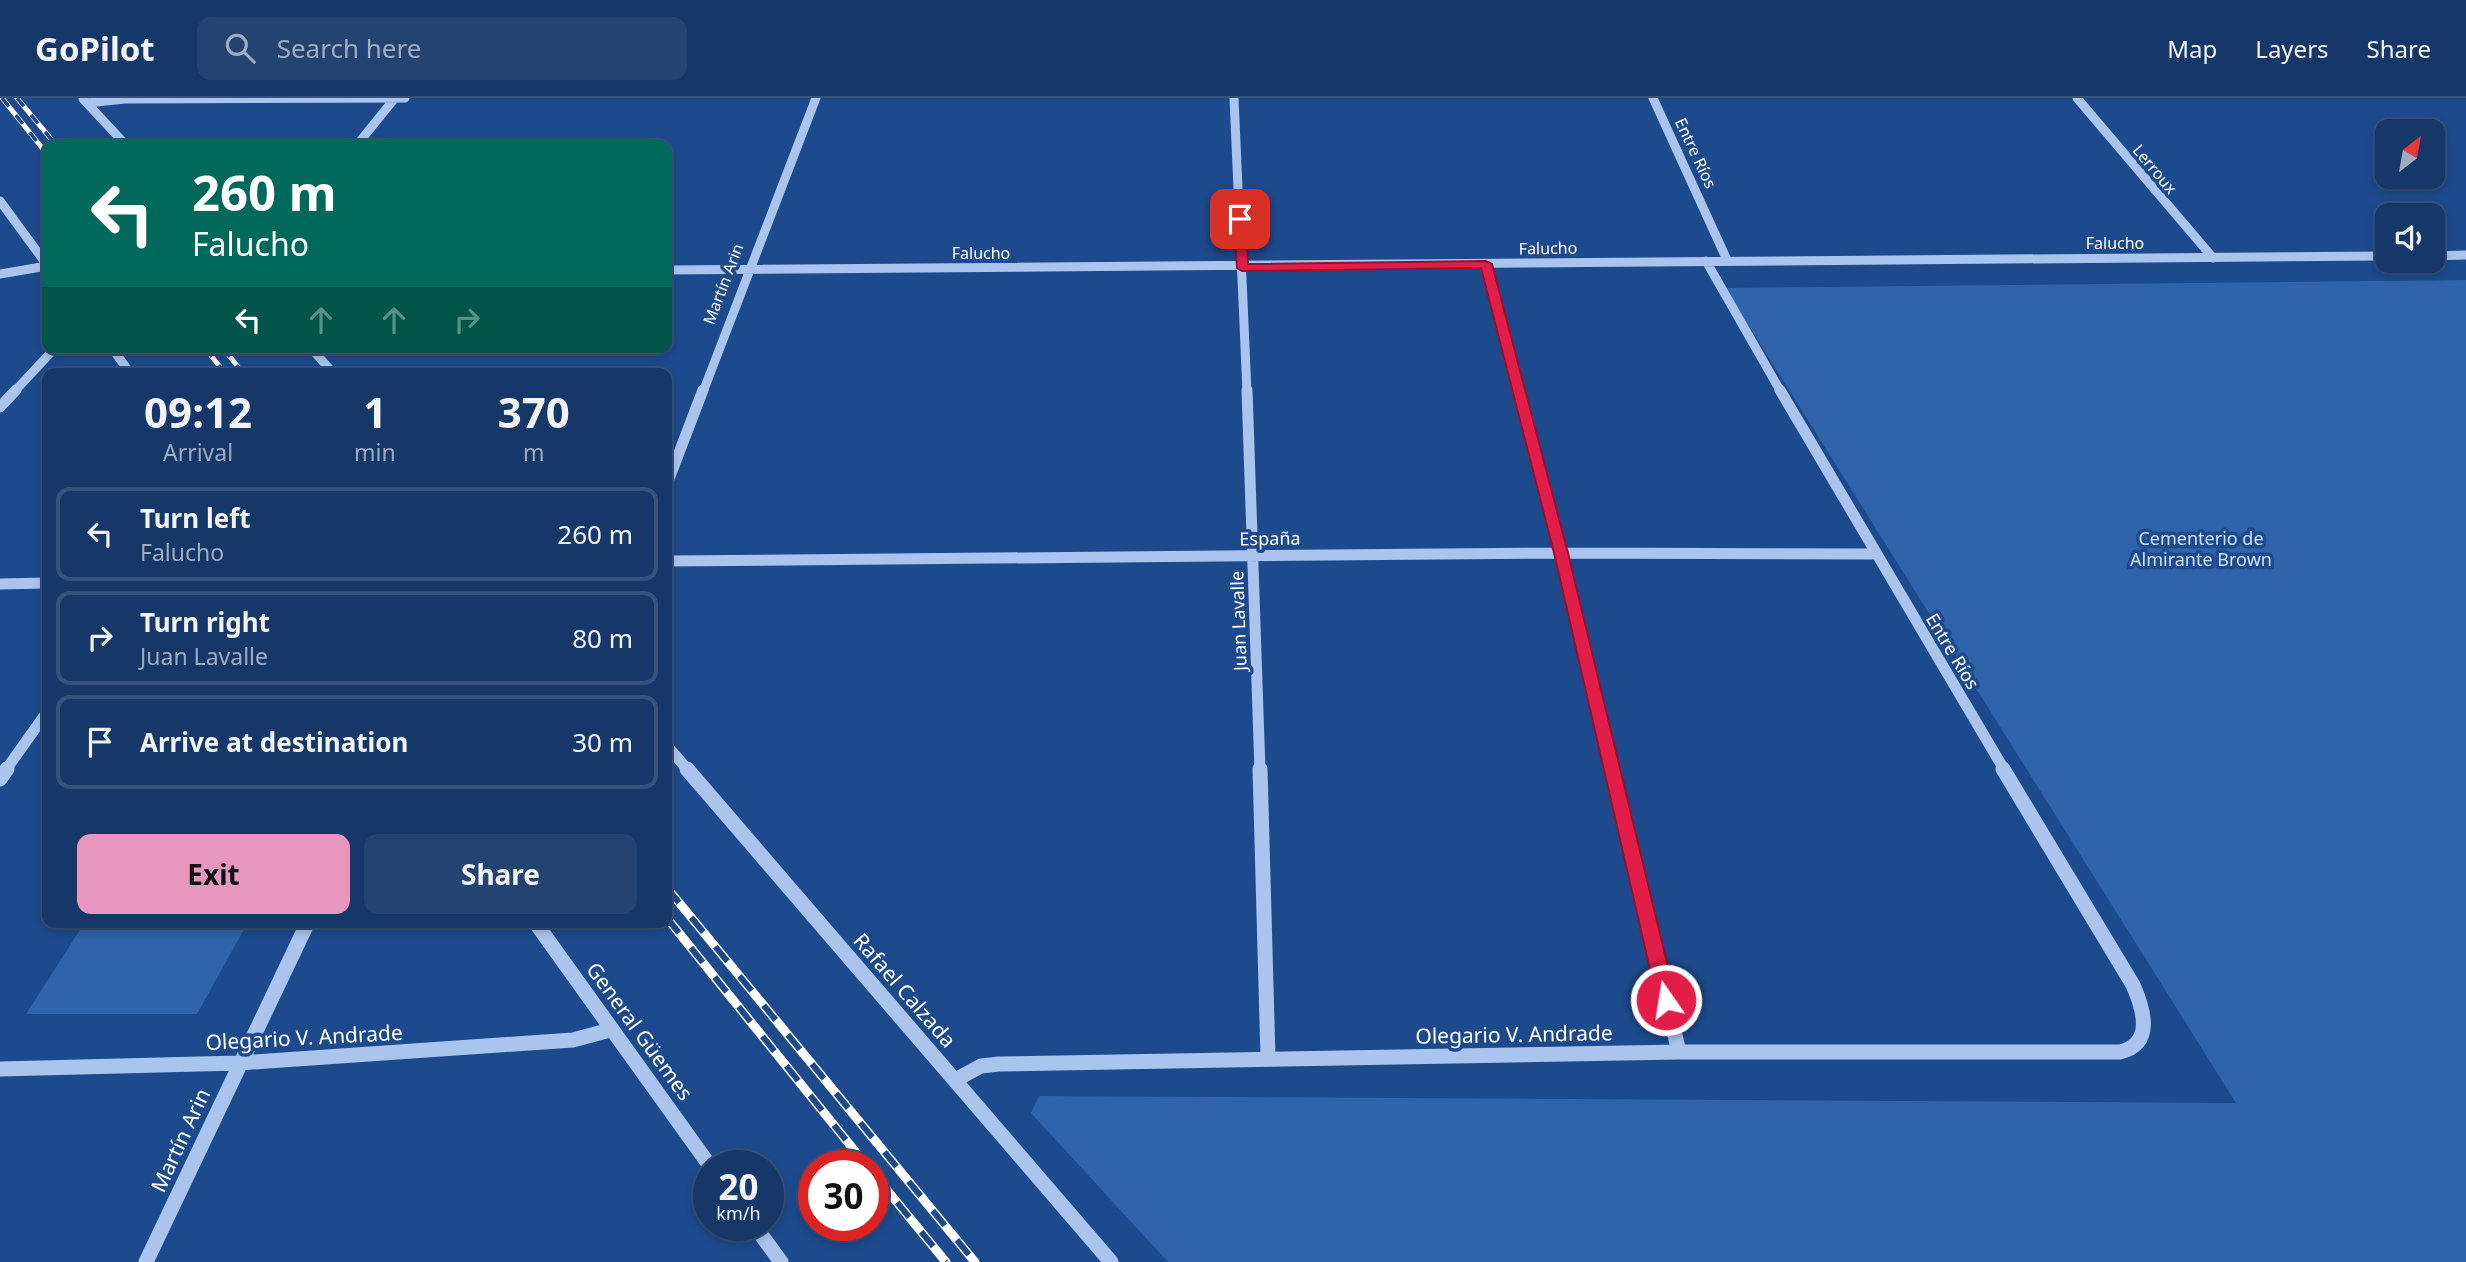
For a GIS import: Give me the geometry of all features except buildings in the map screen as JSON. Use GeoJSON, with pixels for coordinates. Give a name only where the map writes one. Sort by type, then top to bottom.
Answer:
{"type":"FeatureCollection","features":[{"type":"Feature","properties":{"kind":"street"},"geometry":{"type":"LineString","coordinates":[[361,140],[395,98]]}},
{"type":"Feature","properties":{"kind":"street"},"geometry":{"type":"LineString","coordinates":[[85,100],[405,98]]}},
{"type":"Feature","properties":{"kind":"street","name":"Martín Arin"},"geometry":{"type":"LineString","coordinates":[[672,471],[816,98]]}},
{"type":"Feature","properties":{"kind":"street","name":"Juan Lavalle"},"geometry":{"type":"LineString","coordinates":[[1234,98],[1254,556],[1268,1058]]}},
{"type":"Feature","properties":{"kind":"street","name":"Entre Ríos"},"geometry":{"type":"LineString","coordinates":[[1653,98],[1727,260]]}},
{"type":"Feature","properties":{"kind":"street","name":"Lerroux"},"geometry":{"type":"LineString","coordinates":[[2077,98],[2213,258]]}},
{"type":"Feature","properties":{"kind":"street"},"geometry":{"type":"LineString","coordinates":[[85,100],[121,140]]}},
{"type":"Feature","properties":{"kind":"street"},"geometry":{"type":"LineString","coordinates":[[0,201],[42,259]]}},
{"type":"Feature","properties":{"kind":"street"},"geometry":{"type":"LineString","coordinates":[[2445,256],[2466,255]]}},
{"type":"Feature","properties":{"kind":"street","name":"Falucho"},"geometry":{"type":"LineString","coordinates":[[672,270],[1242,268],[1727,260],[2375,256]]}},
{"type":"Feature","properties":{"kind":"street","name":"Entre Ríos"},"geometry":{"type":"LineString","coordinates":[[1706,261],[1874,554],[2133,985],[2142,1004],[2143,1036],[2136,1046],[2120,1052]]}},
{"type":"Feature","properties":{"kind":"street"},"geometry":{"type":"LineString","coordinates":[[1486,264],[1561,553],[1679,1052]]}},
{"type":"Feature","properties":{"kind":"street"},"geometry":{"type":"LineString","coordinates":[[0,274],[42,267]]}},
{"type":"Feature","properties":{"kind":"street"},"geometry":{"type":"LineString","coordinates":[[0,407],[49,354]]}},
{"type":"Feature","properties":{"kind":"street"},"geometry":{"type":"LineString","coordinates":[[116,354],[126,368]]}},
{"type":"Feature","properties":{"kind":"street"},"geometry":{"type":"LineString","coordinates":[[316,354],[329,368]]}},
{"type":"Feature","properties":{"kind":"street","name":"España"},"geometry":{"type":"LineString","coordinates":[[672,561],[1561,553],[1874,554]]}},
{"type":"Feature","properties":{"kind":"street"},"geometry":{"type":"LineString","coordinates":[[0,583],[42,583]]}},
{"type":"Feature","properties":{"kind":"street"},"geometry":{"type":"LineString","coordinates":[[0,779],[42,719]]}},
{"type":"Feature","properties":{"kind":"street","name":"Rafael Calzada"},"geometry":{"type":"LineString","coordinates":[[672,752],[1111,1262]]}},
{"type":"Feature","properties":{"kind":"street","name":"Martín Arin"},"geometry":{"type":"LineString","coordinates":[[146,1262],[305,928]]}},
{"type":"Feature","properties":{"kind":"street","name":"General Güemes"},"geometry":{"type":"LineString","coordinates":[[539,928],[698,1150]]}},
{"type":"Feature","properties":{"kind":"street","name":"Olegario V. Andrade"},"geometry":{"type":"LineString","coordinates":[[0,1069],[239,1063],[573,1040],[610,1030]]}},
{"type":"Feature","properties":{"kind":"street","name":"Olegario V. Andrade"},"geometry":{"type":"LineString","coordinates":[[955,1080],[981,1066],[999,1064],[1679,1052],[2120,1052]]}},
{"type":"Feature","properties":{"kind":"street"},"geometry":{"type":"LineString","coordinates":[[766,1241],[781,1262]]}},
{"type":"Feature","properties":{"kind":"green space","name":"Cementerio de Almirante Brown"},"geometry":{"type":"Polygon","coordinates":[[[2466,280],[2466,1262],[1168,1262],[1031,1113],[1039,1096],[2236,1103],[1725,288],[2466,280]]]}},
{"type":"Feature","properties":{"kind":"green space"},"geometry":{"type":"Polygon","coordinates":[[[81,928],[245,928],[197,1014],[26,1014],[81,928]]]}},
{"type":"Feature","properties":{"kind":"railway"},"geometry":{"type":"LineString","coordinates":[[2,98],[42,148]]}},
{"type":"Feature","properties":{"kind":"railway"},"geometry":{"type":"LineString","coordinates":[[17,98],[52,140]]}},
{"type":"Feature","properties":{"kind":"railway"},"geometry":{"type":"LineString","coordinates":[[210,354],[221,368]]}},
{"type":"Feature","properties":{"kind":"railway"},"geometry":{"type":"LineString","coordinates":[[228,354],[239,368]]}},
{"type":"Feature","properties":{"kind":"railway"},"geometry":{"type":"LineString","coordinates":[[672,894],[975,1262]]}},
{"type":"Feature","properties":{"kind":"railway"},"geometry":{"type":"LineString","coordinates":[[672,924],[854,1150]]}},
{"type":"Feature","properties":{"kind":"railway"},"geometry":{"type":"LineString","coordinates":[[889,1193],[946,1262]]}},
{"type":"Feature","properties":{"kind":"route"},"geometry":{"type":"LineString","coordinates":[[1240,219],[1242,268],[1486,264],[1561,553],[1666,1000]]}}]}
